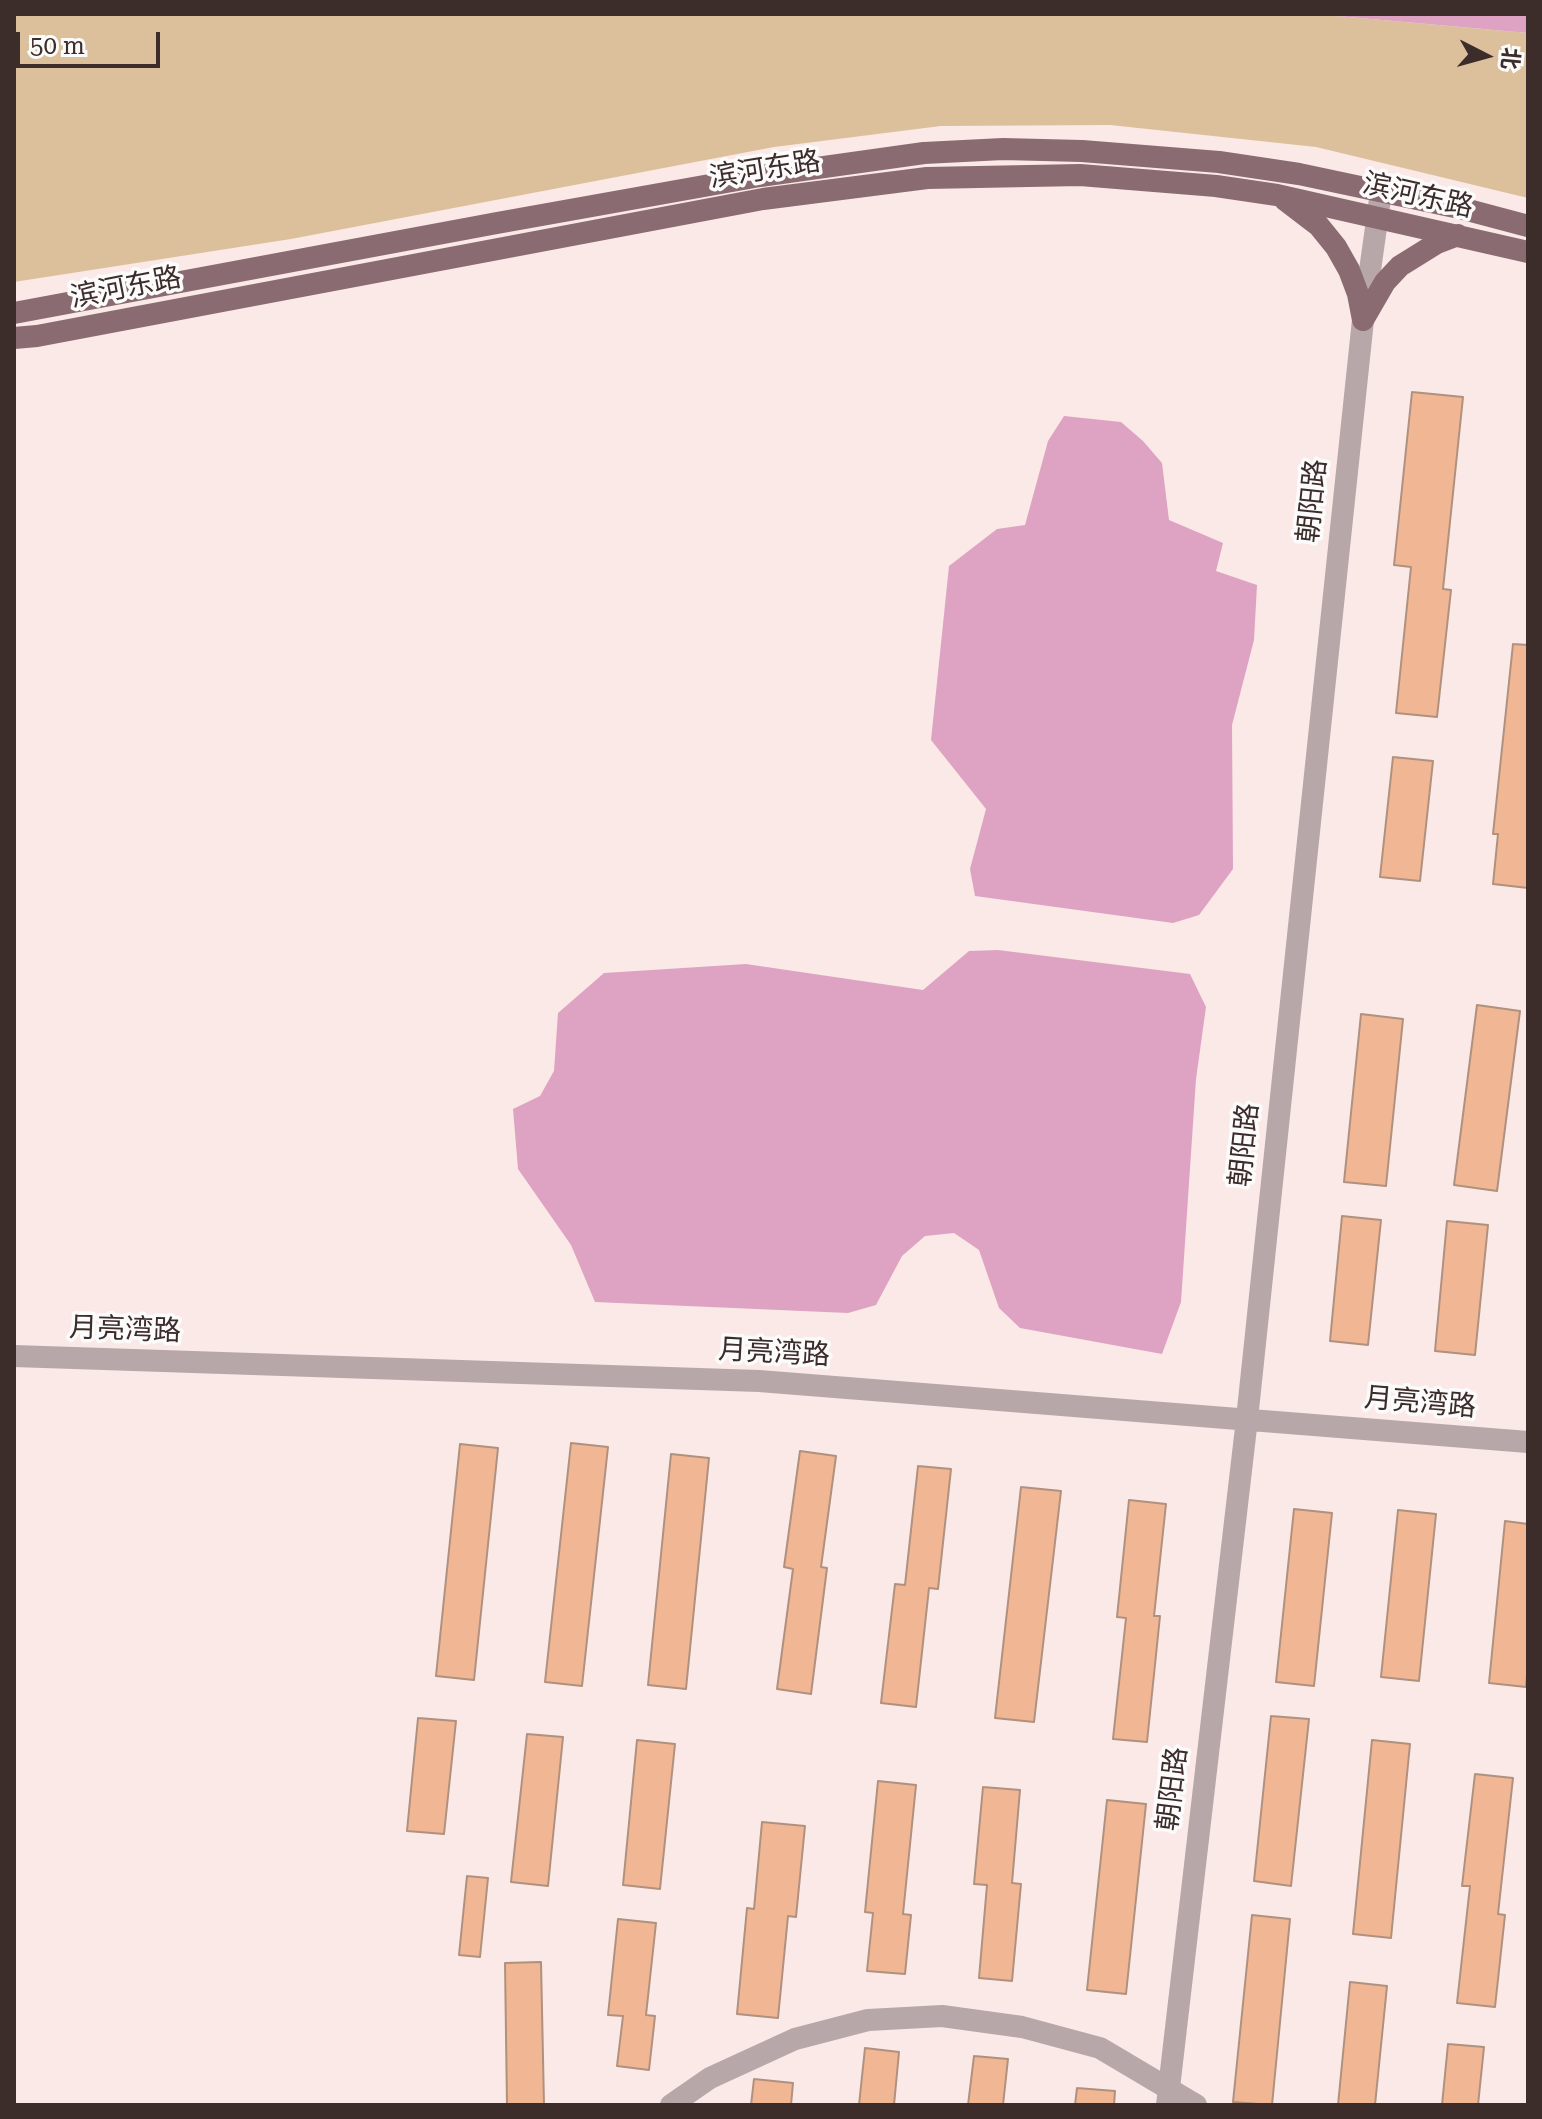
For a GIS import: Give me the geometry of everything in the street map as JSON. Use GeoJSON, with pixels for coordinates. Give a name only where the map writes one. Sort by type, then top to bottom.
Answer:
{"type":"FeatureCollection","features":[{"type":"Feature","properties":{"kind":"main road","name":"滨河东路"},"geometry":{"type":"LineString","coordinates":[[14,313],[760,176],[924,153],[1003,149],[1082,151],[1204,161],[1299,174],[1528,226]]}},
{"type":"Feature","properties":{"kind":"main road","name":"滨河东路"},"geometry":{"type":"LineString","coordinates":[[25,337],[763,199],[927,178],[1080,175],[1216,186],[1277,195],[1528,252]]}},
{"type":"Feature","properties":{"kind":"main road"},"geometry":{"type":"LineString","coordinates":[[1277,195],[1300,209],[1336,247],[1354,282],[1363,320]]}},
{"type":"Feature","properties":{"kind":"main road"},"geometry":{"type":"LineString","coordinates":[[1363,320],[1385,282],[1400,266],[1428,248],[1458,235]]}},
{"type":"Feature","properties":{"kind":"main road"},"geometry":{"type":"LineString","coordinates":[[14,353],[25,337]]}},
{"type":"Feature","properties":{"kind":"street","name":"朝阳路"},"geometry":{"type":"LineString","coordinates":[[1168,2096],[1247,1419],[1363,320],[1381,192]]}},
{"type":"Feature","properties":{"kind":"street","name":"月亮湾路"},"geometry":{"type":"LineString","coordinates":[[14,1356],[759,1381],[1528,1442]]}},
{"type":"Feature","properties":{"kind":"street"},"geometry":{"type":"LineString","coordinates":[[671,2105],[710,2078],[795,2039],[868,2020],[942,2016],[1022,2027],[1100,2048],[1168,2096],[1196,2105]]}},
{"type":"Feature","properties":{"kind":"shaded area"},"geometry":{"type":"Polygon","coordinates":[[[14,14],[1315,14],[1528,33],[1528,198],[1316,147],[1110,125],[941,126],[774,147],[291,239],[14,282],[14,14]]]}},
{"type":"Feature","properties":{"kind":"shaded area"},"geometry":{"type":"Polygon","coordinates":[[[1315,14],[1528,14],[1528,33],[1315,14]]]}},
{"type":"Feature","properties":{"kind":"shaded area"},"geometry":{"type":"Polygon","coordinates":[[[1064,416],[1121,422],[1143,441],[1162,463],[1169,520],[1223,543],[1216,571],[1257,585],[1254,640],[1232,725],[1233,869],[1199,915],[1173,923],[975,896],[970,869],[986,809],[931,740],[949,566],[997,529],[1025,525],[1048,441],[1064,416]]]}},
{"type":"Feature","properties":{"kind":"shaded area"},"geometry":{"type":"Polygon","coordinates":[[[998,950],[1190,974],[1206,1007],[1196,1079],[1181,1302],[1162,1354],[1020,1328],[999,1308],[979,1250],[954,1233],[925,1236],[902,1256],[876,1305],[848,1313],[595,1302],[571,1245],[518,1169],[513,1109],[540,1096],[554,1071],[558,1013],[604,973],[746,964],[923,990],[969,951],[998,950]]]}},
{"type":"Feature","properties":{"kind":"building"},"geometry":{"type":"Polygon","coordinates":[[[1412,392],[1463,397],[1443,589],[1451,590],[1437,717],[1396,713],[1411,567],[1394,565],[1412,392]]]}},
{"type":"Feature","properties":{"kind":"building"},"geometry":{"type":"Polygon","coordinates":[[[1513,644],[1528,645],[1528,888],[1493,884],[1498,834],[1493,834],[1513,644]]]}},
{"type":"Feature","properties":{"kind":"building"},"geometry":{"type":"Polygon","coordinates":[[[1393,757],[1433,761],[1420,881],[1380,877],[1393,757]]]}},
{"type":"Feature","properties":{"kind":"building"},"geometry":{"type":"Polygon","coordinates":[[[1477,1005],[1520,1011],[1497,1191],[1454,1185],[1477,1005]]]}},
{"type":"Feature","properties":{"kind":"building"},"geometry":{"type":"Polygon","coordinates":[[[1361,1014],[1403,1019],[1386,1186],[1344,1182],[1361,1014]]]}},
{"type":"Feature","properties":{"kind":"building"},"geometry":{"type":"Polygon","coordinates":[[[1342,1216],[1381,1220],[1368,1345],[1330,1341],[1342,1216]]]}},
{"type":"Feature","properties":{"kind":"building"},"geometry":{"type":"Polygon","coordinates":[[[1447,1221],[1488,1225],[1475,1355],[1435,1351],[1447,1221]]]}},
{"type":"Feature","properties":{"kind":"building"},"geometry":{"type":"Polygon","coordinates":[[[571,1443],[608,1447],[582,1686],[545,1682],[571,1443]]]}},
{"type":"Feature","properties":{"kind":"building"},"geometry":{"type":"Polygon","coordinates":[[[460,1444],[498,1448],[474,1680],[436,1676],[460,1444]]]}},
{"type":"Feature","properties":{"kind":"building"},"geometry":{"type":"Polygon","coordinates":[[[800,1451],[836,1456],[821,1567],[827,1568],[811,1694],[777,1689],[793,1569],[784,1567],[800,1451]]]}},
{"type":"Feature","properties":{"kind":"building"},"geometry":{"type":"Polygon","coordinates":[[[671,1454],[709,1458],[686,1689],[648,1685],[671,1454]]]}},
{"type":"Feature","properties":{"kind":"building"},"geometry":{"type":"Polygon","coordinates":[[[918,1466],[951,1469],[938,1589],[929,1588],[916,1707],[881,1703],[895,1584],[905,1585],[918,1466]]]}},
{"type":"Feature","properties":{"kind":"building"},"geometry":{"type":"Polygon","coordinates":[[[1021,1487],[1061,1491],[1034,1722],[995,1718],[1021,1487]]]}},
{"type":"Feature","properties":{"kind":"building"},"geometry":{"type":"Polygon","coordinates":[[[1129,1500],[1166,1504],[1154,1616],[1160,1616],[1147,1742],[1113,1739],[1126,1618],[1117,1617],[1129,1500]]]}},
{"type":"Feature","properties":{"kind":"building"},"geometry":{"type":"Polygon","coordinates":[[[1294,1509],[1332,1513],[1314,1686],[1276,1682],[1294,1509]]]}},
{"type":"Feature","properties":{"kind":"building"},"geometry":{"type":"Polygon","coordinates":[[[1398,1510],[1436,1514],[1419,1681],[1381,1677],[1398,1510]]]}},
{"type":"Feature","properties":{"kind":"building"},"geometry":{"type":"Polygon","coordinates":[[[1505,1521],[1528,1524],[1526,1687],[1489,1683],[1505,1521]]]}},
{"type":"Feature","properties":{"kind":"building"},"geometry":{"type":"Polygon","coordinates":[[[1271,1716],[1309,1719],[1291,1886],[1254,1881],[1271,1716]]]}},
{"type":"Feature","properties":{"kind":"building"},"geometry":{"type":"Polygon","coordinates":[[[418,1718],[456,1721],[444,1834],[407,1831],[418,1718]]]}},
{"type":"Feature","properties":{"kind":"building"},"geometry":{"type":"Polygon","coordinates":[[[527,1734],[563,1737],[548,1886],[511,1882],[527,1734]]]}},
{"type":"Feature","properties":{"kind":"building"},"geometry":{"type":"Polygon","coordinates":[[[637,1740],[675,1744],[660,1889],[623,1885],[637,1740]]]}},
{"type":"Feature","properties":{"kind":"building"},"geometry":{"type":"Polygon","coordinates":[[[1372,1740],[1410,1744],[1391,1938],[1353,1934],[1372,1740]]]}},
{"type":"Feature","properties":{"kind":"building"},"geometry":{"type":"Polygon","coordinates":[[[1475,1774],[1513,1778],[1498,1914],[1505,1915],[1495,2007],[1457,2003],[1470,1886],[1462,1886],[1475,1774]]]}},
{"type":"Feature","properties":{"kind":"building"},"geometry":{"type":"Polygon","coordinates":[[[878,1781],[916,1785],[903,1914],[911,1915],[905,1974],[867,1971],[873,1913],[865,1912],[878,1781]]]}},
{"type":"Feature","properties":{"kind":"building"},"geometry":{"type":"Polygon","coordinates":[[[983,1787],[1020,1790],[1012,1883],[1021,1884],[1012,1981],[979,1978],[987,1885],[974,1884],[983,1787]]]}},
{"type":"Feature","properties":{"kind":"building"},"geometry":{"type":"Polygon","coordinates":[[[1107,1800],[1146,1804],[1126,1994],[1087,1990],[1107,1800]]]}},
{"type":"Feature","properties":{"kind":"building"},"geometry":{"type":"Polygon","coordinates":[[[762,1822],[805,1826],[796,1917],[788,1916],[778,2018],[737,2014],[747,1908],[754,1909],[762,1822]]]}},
{"type":"Feature","properties":{"kind":"building"},"geometry":{"type":"Polygon","coordinates":[[[467,1876],[488,1878],[480,1957],[459,1955],[467,1876]]]}},
{"type":"Feature","properties":{"kind":"building"},"geometry":{"type":"Polygon","coordinates":[[[1252,1915],[1290,1919],[1272,2105],[1233,2102],[1252,1915]]]}},
{"type":"Feature","properties":{"kind":"building"},"geometry":{"type":"Polygon","coordinates":[[[618,1919],[656,1923],[646,2015],[655,2016],[649,2070],[617,2066],[623,2016],[608,2015],[618,1919]]]}},
{"type":"Feature","properties":{"kind":"building"},"geometry":{"type":"Polygon","coordinates":[[[541,1962],[544,2105],[507,2105],[505,1963],[541,1962]]]}},
{"type":"Feature","properties":{"kind":"building"},"geometry":{"type":"Polygon","coordinates":[[[1350,1982],[1387,1986],[1375,2105],[1338,2105],[1350,1982]]]}},
{"type":"Feature","properties":{"kind":"building"},"geometry":{"type":"Polygon","coordinates":[[[1448,2044],[1484,2047],[1478,2105],[1442,2105],[1448,2044]]]}},
{"type":"Feature","properties":{"kind":"building"},"geometry":{"type":"Polygon","coordinates":[[[865,2048],[899,2052],[894,2105],[859,2105],[865,2048]]]}},
{"type":"Feature","properties":{"kind":"building"},"geometry":{"type":"Polygon","coordinates":[[[974,2056],[1008,2059],[1003,2105],[968,2105],[974,2056]]]}},
{"type":"Feature","properties":{"kind":"building"},"geometry":{"type":"Polygon","coordinates":[[[754,2079],[793,2083],[791,2105],[751,2105],[754,2079]]]}},
{"type":"Feature","properties":{"kind":"building"},"geometry":{"type":"Polygon","coordinates":[[[1077,2088],[1115,2091],[1114,2105],[1075,2105],[1077,2088]]]}}]}
